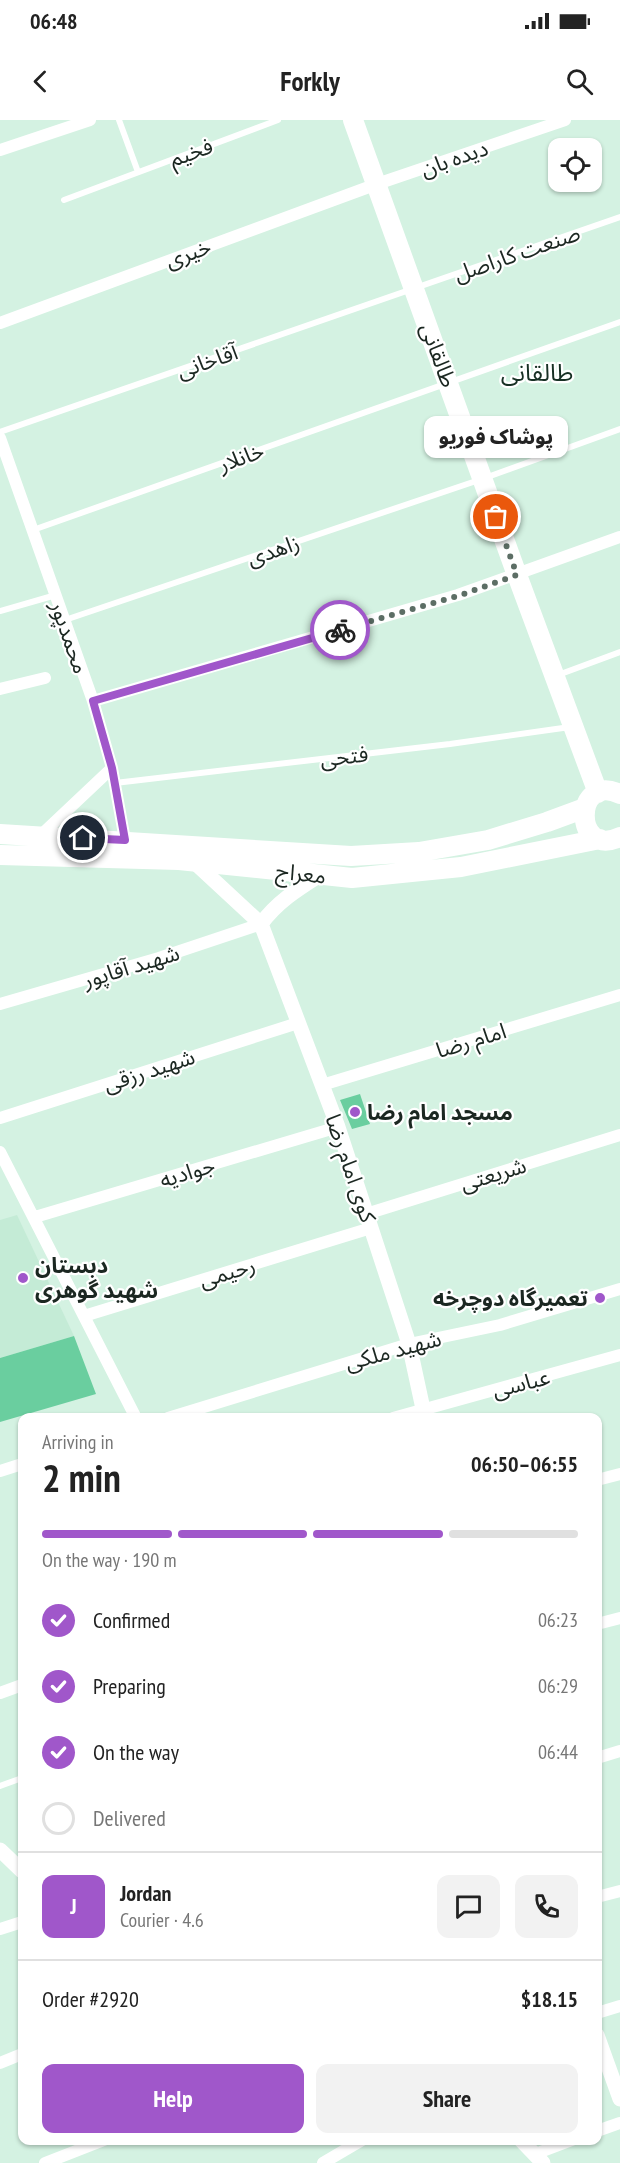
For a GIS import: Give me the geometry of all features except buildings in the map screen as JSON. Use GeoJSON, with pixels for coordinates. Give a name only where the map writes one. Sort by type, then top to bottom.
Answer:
{"type":"FeatureCollection","features":[{"type":"Feature","properties":{"kind":"main road","name":"طالقانی"},"geometry":{"type":"LineString","coordinates":[[353,120],[574,727],[614,793]]}},
{"type":"Feature","properties":{"kind":"main road"},"geometry":{"type":"LineString","coordinates":[[614,793],[588,801],[583,815],[588,830],[614,841]]}},
{"type":"Feature","properties":{"kind":"main road","name":"معراج"},"geometry":{"type":"LineString","coordinates":[[0,834],[125,840],[351,856],[419,852],[488,840],[585,808]]}},
{"type":"Feature","properties":{"kind":"main road","name":"معراج"},"geometry":{"type":"LineString","coordinates":[[0,855],[193,861],[352,878],[461,867],[614,841]]}},
{"type":"Feature","properties":{"kind":"street"},"geometry":{"type":"LineString","coordinates":[[0,150],[90,120]]}},
{"type":"Feature","properties":{"kind":"street","name":"دیده بان"},"geometry":{"type":"LineString","coordinates":[[377,184],[565,120]]}},
{"type":"Feature","properties":{"kind":"street","name":"خیری"},"geometry":{"type":"LineString","coordinates":[[0,322],[377,184]]}},
{"type":"Feature","properties":{"kind":"street","name":"محمدپور"},"geometry":{"type":"LineString","coordinates":[[0,438],[93,701],[112,768],[125,840]]}},
{"type":"Feature","properties":{"kind":"street"},"geometry":{"type":"LineString","coordinates":[[93,701],[458,596],[620,537]]}},
{"type":"Feature","properties":{"kind":"street"},"geometry":{"type":"LineString","coordinates":[[0,690],[45,678]]}},
{"type":"Feature","properties":{"kind":"street"},"geometry":{"type":"LineString","coordinates":[[41,835],[112,768]]}},
{"type":"Feature","properties":{"kind":"street"},"geometry":{"type":"LineString","coordinates":[[193,861],[261,924],[271,910],[320,875]]}},
{"type":"Feature","properties":{"kind":"street","name":"شهید آقاپور"},"geometry":{"type":"LineString","coordinates":[[0,1004],[159,958],[261,924]]}},
{"type":"Feature","properties":{"kind":"street","name":"کوی امام رضا"},"geometry":{"type":"LineString","coordinates":[[261,924],[338,1127],[409,1344],[423,1413]]}},
{"type":"Feature","properties":{"kind":"street","name":"امام رضا"},"geometry":{"type":"LineString","coordinates":[[322,1085],[620,995]]}},
{"type":"Feature","properties":{"kind":"street","name":"شهید رزقی"},"geometry":{"type":"LineString","coordinates":[[0,1118],[298,1023]]}},
{"type":"Feature","properties":{"kind":"street","name":"جوادیه"},"geometry":{"type":"LineString","coordinates":[[35,1217],[338,1127]]}},
{"type":"Feature","properties":{"kind":"street","name":"شریعتی"},"geometry":{"type":"LineString","coordinates":[[369,1221],[620,1135]]}},
{"type":"Feature","properties":{"kind":"street"},"geometry":{"type":"LineString","coordinates":[[0,1152],[133,1413]]}},
{"type":"Feature","properties":{"kind":"street","name":"رحیمی"},"geometry":{"type":"LineString","coordinates":[[84,1316],[369,1221]]}},
{"type":"Feature","properties":{"kind":"street","name":"شهید ملکی"},"geometry":{"type":"LineString","coordinates":[[184,1413],[409,1344],[500,1325],[620,1290]]}},
{"type":"Feature","properties":{"kind":"street","name":"عباسی"},"geometry":{"type":"LineString","coordinates":[[423,1413],[620,1355]]}},
{"type":"Feature","properties":{"kind":"street"},"geometry":{"type":"LineString","coordinates":[[0,1471],[18,1465]]}},
{"type":"Feature","properties":{"kind":"street"},"geometry":{"type":"LineString","coordinates":[[602,1478],[620,1474]]}},
{"type":"Feature","properties":{"kind":"street"},"geometry":{"type":"LineString","coordinates":[[602,1623],[620,1618]]}},
{"type":"Feature","properties":{"kind":"street"},"geometry":{"type":"LineString","coordinates":[[0,1693],[18,1686]]}},
{"type":"Feature","properties":{"kind":"street"},"geometry":{"type":"LineString","coordinates":[[602,1756],[620,1751]]}},
{"type":"Feature","properties":{"kind":"street"},"geometry":{"type":"LineString","coordinates":[[0,1850],[18,1867]]}},
{"type":"Feature","properties":{"kind":"street"},"geometry":{"type":"LineString","coordinates":[[602,1896],[620,1891]]}},
{"type":"Feature","properties":{"kind":"street"},"geometry":{"type":"LineString","coordinates":[[0,1929],[18,1923]]}},
{"type":"Feature","properties":{"kind":"street"},"geometry":{"type":"LineString","coordinates":[[602,2011],[620,2006]]}},
{"type":"Feature","properties":{"kind":"street"},"geometry":{"type":"LineString","coordinates":[[602,2049],[620,2099]]}},
{"type":"Feature","properties":{"kind":"street"},"geometry":{"type":"LineString","coordinates":[[0,2062],[18,2055]]}},
{"type":"Feature","properties":{"kind":"street"},"geometry":{"type":"LineString","coordinates":[[602,2129],[620,2123]]}},
{"type":"Feature","properties":{"kind":"street"},"geometry":{"type":"LineString","coordinates":[[45,2163],[91,2145]]}},
{"type":"Feature","properties":{"kind":"street"},"geometry":{"type":"LineString","coordinates":[[323,2163],[354,2145]]}},
{"type":"Feature","properties":{"kind":"street"},"geometry":{"type":"LineString","coordinates":[[526,2145],[539,2158],[563,2145]]}},
{"type":"Feature","properties":{"kind":"lane"},"geometry":{"type":"LineString","coordinates":[[119,120],[138,172]]}},
{"type":"Feature","properties":{"kind":"lane","name":"فخیم"},"geometry":{"type":"LineString","coordinates":[[64,200],[278,120]]}},
{"type":"Feature","properties":{"kind":"lane","name":"صنعت کاراصل"},"geometry":{"type":"LineString","coordinates":[[415,289],[620,217]]}},
{"type":"Feature","properties":{"kind":"lane","name":"آقاخانی"},"geometry":{"type":"LineString","coordinates":[[0,432],[415,289]]}},
{"type":"Feature","properties":{"kind":"lane","name":"خانلار"},"geometry":{"type":"LineString","coordinates":[[33,530],[620,322]]}},
{"type":"Feature","properties":{"kind":"lane","name":"زاهدی"},"geometry":{"type":"LineString","coordinates":[[64,620],[482,479],[620,429]]}},
{"type":"Feature","properties":{"kind":"lane"},"geometry":{"type":"LineString","coordinates":[[0,611],[56,595]]}},
{"type":"Feature","properties":{"kind":"lane"},"geometry":{"type":"LineString","coordinates":[[555,676],[620,652]]}},
{"type":"Feature","properties":{"kind":"lane","name":"فتحی"},"geometry":{"type":"LineString","coordinates":[[115,783],[450,744],[574,727]]}},
{"type":"Feature","properties":{"kind":"lane"},"geometry":{"type":"LineString","coordinates":[[0,1786],[18,1779]]}},
{"type":"Feature","properties":{"kind":"shaded area","name":"دبستان شهید گوهری"},"geometry":{"type":"Polygon","coordinates":[[[17,1215],[74,1336],[0,1358],[0,1220],[17,1215]]]}},
{"type":"Feature","properties":{"kind":"way so far"},"geometry":{"type":"LineString","coordinates":[[340,630],[458,596],[517,575],[496,517]]}},
{"type":"Feature","properties":{"kind":"place","name":"پوشاک فوریو"},"geometry":{"type":"Point","coordinates":[496,517]}},
{"type":"Feature","properties":{"kind":"place","name":"مسجد امام رضا"},"geometry":{"type":"Point","coordinates":[355,1112]}},
{"type":"Feature","properties":{"kind":"place","name":"دبستان شهید گوهری"},"geometry":{"type":"Point","coordinates":[23,1278]}},
{"type":"Feature","properties":{"kind":"place","name":"تعمیرگاه دوچرخه"},"geometry":{"type":"Point","coordinates":[600,1298]}},
{"type":"Feature","properties":{"kind":"district","name":"طالقانی"},"geometry":{"type":"Point","coordinates":[537,372]}},
{"type":"Feature","properties":{"kind":"route"},"geometry":{"type":"LineString","coordinates":[[83,838],[125,840],[112,768],[93,701],[340,630]]}}]}
